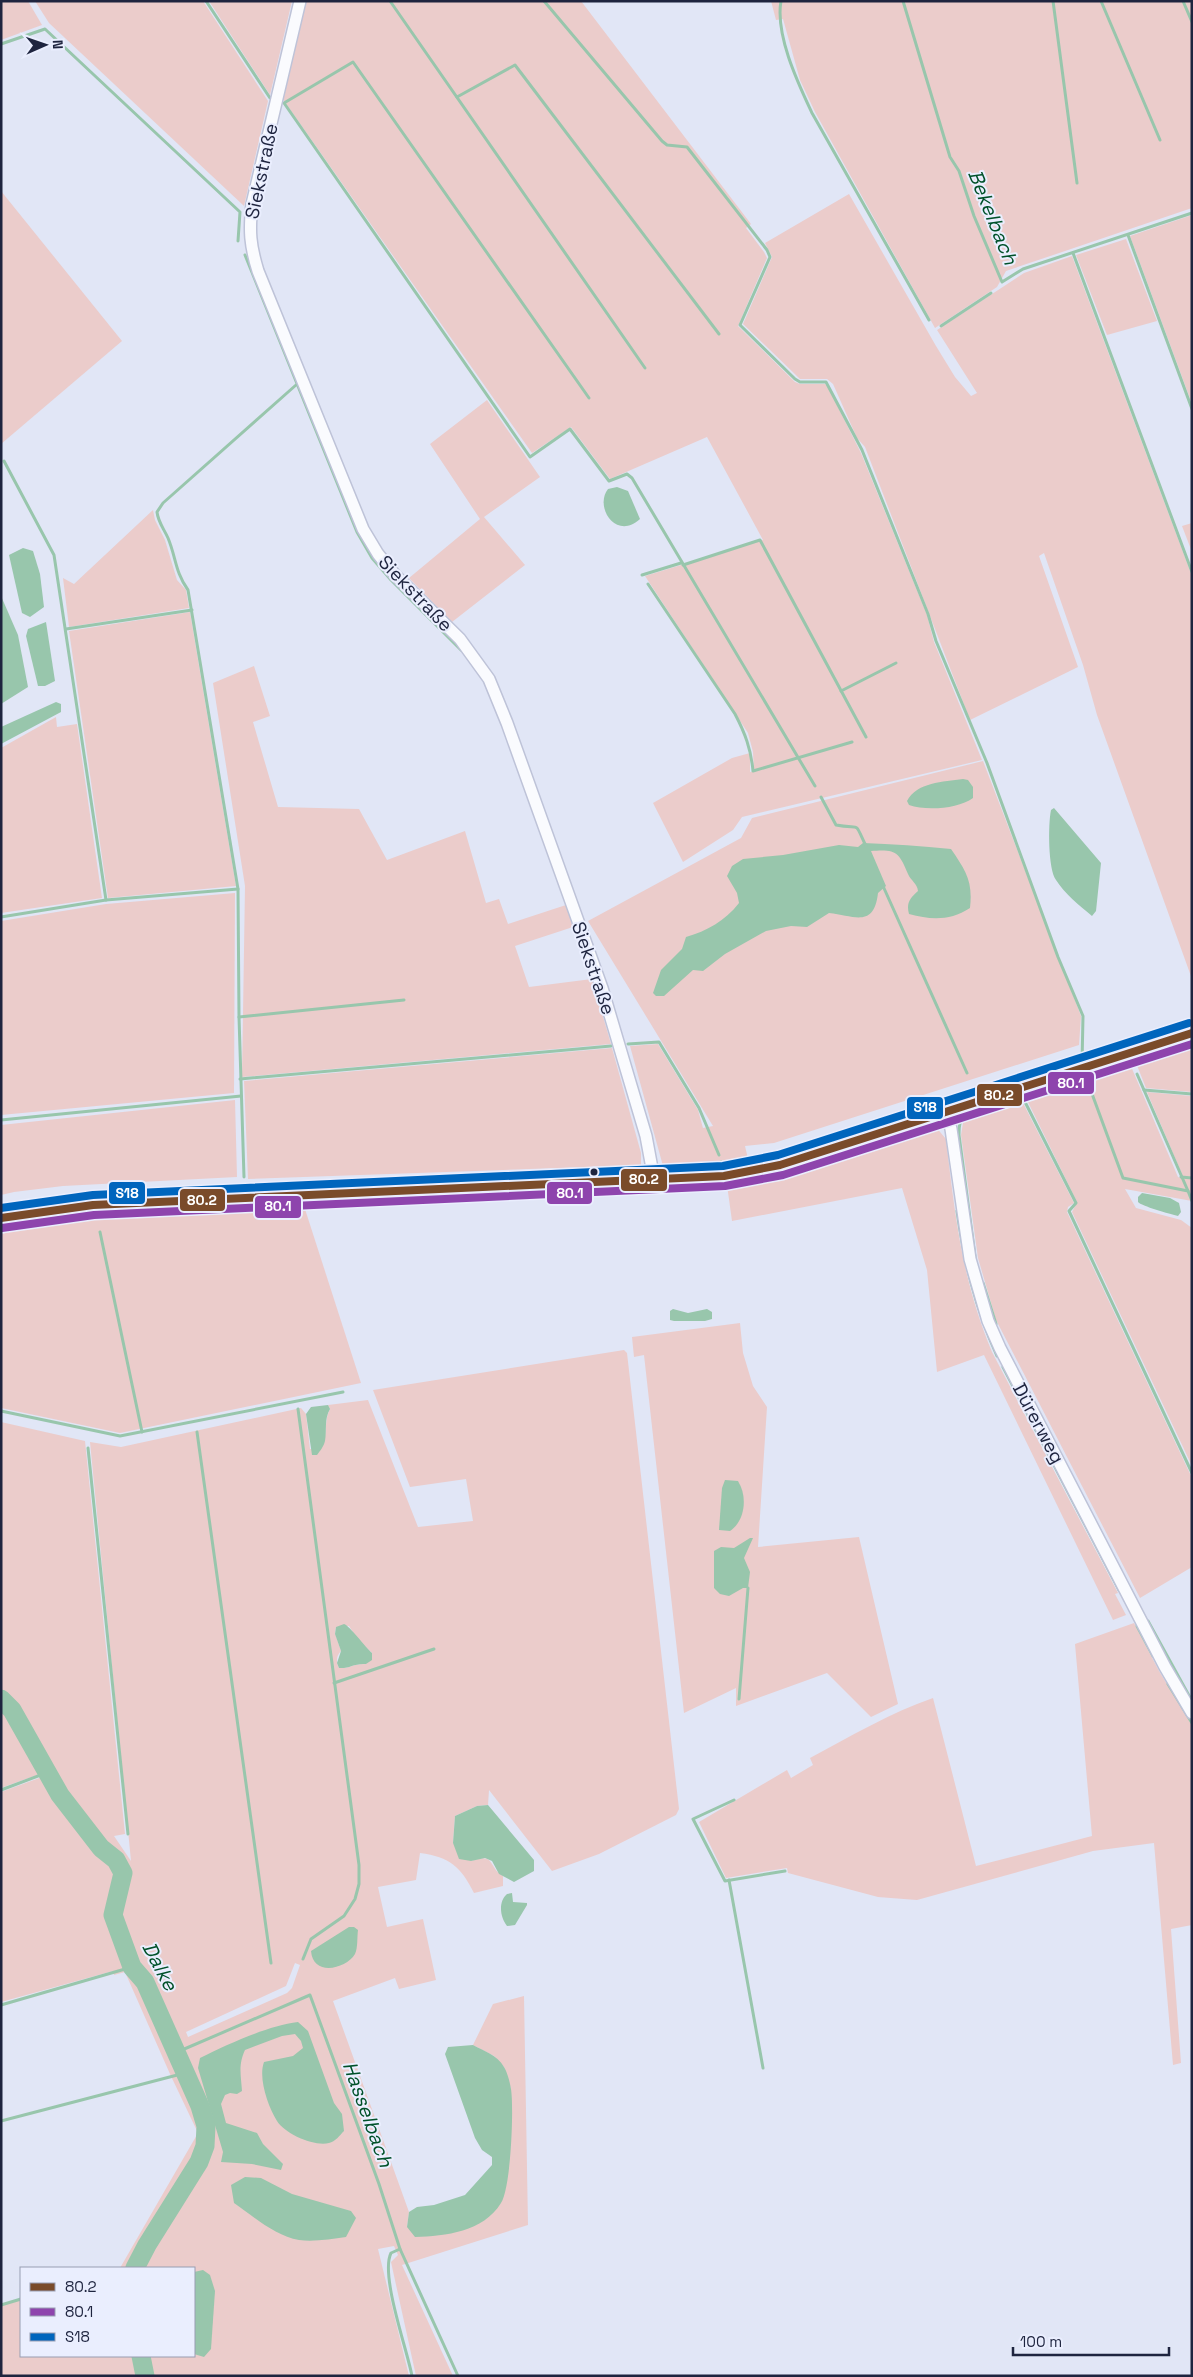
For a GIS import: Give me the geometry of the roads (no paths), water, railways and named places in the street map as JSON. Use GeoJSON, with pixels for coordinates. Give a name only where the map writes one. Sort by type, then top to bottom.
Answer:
{"type":"FeatureCollection","features":[{"type":"Feature","properties":{"kind":"main road"},"geometry":{"type":"LineString","coordinates":[[1,1218],[93,1205],[724,1176],[752,1172],[780,1165],[1192,1033]]}},
{"type":"Feature","properties":{"kind":"street","name":"Siekstraße"},"geometry":{"type":"LineString","coordinates":[[300,1],[252,204],[249,230],[250,246],[258,271],[363,529],[378,554],[395,575],[460,639],[489,680],[507,723],[602,988],[646,1136],[654,1179]]}},
{"type":"Feature","properties":{"kind":"street","name":"Dürerweg"},"geometry":{"type":"LineString","coordinates":[[946,1112],[951,1129],[970,1259],[988,1321],[1000,1348],[1165,1667],[1192,1713]]}},
{"type":"Feature","properties":{"kind":"waterway"},"geometry":{"type":"LineString","coordinates":[[206,1],[270,98]]}},
{"type":"Feature","properties":{"kind":"waterway"},"geometry":{"type":"LineString","coordinates":[[390,1],[645,368]]}},
{"type":"Feature","properties":{"kind":"waterway"},"geometry":{"type":"LineString","coordinates":[[544,1],[662,141],[667,145],[687,147],[767,250],[770,257],[740,325],[795,379],[800,382],[826,382],[862,450],[928,614],[936,641],[987,763],[1058,957],[1083,1016],[1082,1064]]}},
{"type":"Feature","properties":{"kind":"waterway"},"geometry":{"type":"LineString","coordinates":[[781,1],[781,29],[784,43],[806,101],[929,320]]}},
{"type":"Feature","properties":{"kind":"waterway","name":"Bekelbach"},"geometry":{"type":"LineString","coordinates":[[903,1],[950,157],[959,171],[974,216],[1002,282],[1023,269],[1192,213]]}},
{"type":"Feature","properties":{"kind":"waterway"},"geometry":{"type":"LineString","coordinates":[[1053,1],[1077,183]]}},
{"type":"Feature","properties":{"kind":"waterway"},"geometry":{"type":"LineString","coordinates":[[1101,1],[1160,140]]}},
{"type":"Feature","properties":{"kind":"waterway"},"geometry":{"type":"LineString","coordinates":[[1183,1],[1192,22]]}},
{"type":"Feature","properties":{"kind":"waterway"},"geometry":{"type":"LineString","coordinates":[[1,44],[45,29],[240,212],[238,241]]}},
{"type":"Feature","properties":{"kind":"waterway"},"geometry":{"type":"LineString","coordinates":[[589,398],[353,62],[284,103],[530,457],[570,429],[609,481],[627,474],[632,478],[815,786]]}},
{"type":"Feature","properties":{"kind":"waterway"},"geometry":{"type":"LineString","coordinates":[[457,97],[515,65],[719,334]]}},
{"type":"Feature","properties":{"kind":"waterway"},"geometry":{"type":"LineString","coordinates":[[1128,235],[1192,409]]}},
{"type":"Feature","properties":{"kind":"waterway"},"geometry":{"type":"LineString","coordinates":[[1073,253],[1192,572]]}},
{"type":"Feature","properties":{"kind":"waterway"},"geometry":{"type":"LineString","coordinates":[[245,255],[357,532],[372,558],[391,580],[461,650]]}},
{"type":"Feature","properties":{"kind":"waterway"},"geometry":{"type":"LineString","coordinates":[[941,326],[991,293]]}},
{"type":"Feature","properties":{"kind":"waterway"},"geometry":{"type":"LineString","coordinates":[[244,1177],[239,1017],[238,889],[188,590],[181,577],[171,545],[157,512],[163,503],[296,385]]}},
{"type":"Feature","properties":{"kind":"waterway"},"geometry":{"type":"LineString","coordinates":[[4,461],[54,555],[106,900]]}},
{"type":"Feature","properties":{"kind":"waterway"},"geometry":{"type":"LineString","coordinates":[[683,565],[760,540],[866,737]]}},
{"type":"Feature","properties":{"kind":"waterway"},"geometry":{"type":"LineString","coordinates":[[642,575],[681,563]]}},
{"type":"Feature","properties":{"kind":"waterway"},"geometry":{"type":"LineString","coordinates":[[648,584],[735,714],[747,741],[753,771],[852,742]]}},
{"type":"Feature","properties":{"kind":"waterway"},"geometry":{"type":"LineString","coordinates":[[66,629],[192,610]]}},
{"type":"Feature","properties":{"kind":"waterway"},"geometry":{"type":"LineString","coordinates":[[841,691],[896,663]]}},
{"type":"Feature","properties":{"kind":"waterway"},"geometry":{"type":"LineString","coordinates":[[821,797],[836,825],[856,827],[866,846]]}},
{"type":"Feature","properties":{"kind":"waterway"},"geometry":{"type":"LineString","coordinates":[[883,886],[967,1073]]}},
{"type":"Feature","properties":{"kind":"waterway"},"geometry":{"type":"LineString","coordinates":[[1,917],[106,900],[238,889]]}},
{"type":"Feature","properties":{"kind":"waterway"},"geometry":{"type":"LineString","coordinates":[[239,1017],[404,1000]]}},
{"type":"Feature","properties":{"kind":"waterway"},"geometry":{"type":"LineString","coordinates":[[628,1044],[659,1042],[699,1108],[719,1155]]}},
{"type":"Feature","properties":{"kind":"waterway"},"geometry":{"type":"LineString","coordinates":[[240,1079],[611,1046]]}},
{"type":"Feature","properties":{"kind":"waterway"},"geometry":{"type":"LineString","coordinates":[[1084,1072],[1123,1178],[1188,1191],[1192,1201]]}},
{"type":"Feature","properties":{"kind":"waterway"},"geometry":{"type":"LineString","coordinates":[[1137,1074],[1188,1191]]}},
{"type":"Feature","properties":{"kind":"waterway"},"geometry":{"type":"LineString","coordinates":[[1085,1078],[1023,1098],[1076,1203],[1069,1211],[1192,1473]]}},
{"type":"Feature","properties":{"kind":"waterway"},"geometry":{"type":"LineString","coordinates":[[1144,1090],[1192,1094]]}},
{"type":"Feature","properties":{"kind":"waterway"},"geometry":{"type":"LineString","coordinates":[[1,1120],[241,1096]]}},
{"type":"Feature","properties":{"kind":"waterway"},"geometry":{"type":"LineString","coordinates":[[970,1115],[960,1122],[959,1135],[975,1257]]}},
{"type":"Feature","properties":{"kind":"waterway"},"geometry":{"type":"LineString","coordinates":[[721,1162],[722,1168]]}},
{"type":"Feature","properties":{"kind":"waterway"},"geometry":{"type":"LineString","coordinates":[[1,1207],[61,1197],[563,1174]]}},
{"type":"Feature","properties":{"kind":"waterway"},"geometry":{"type":"LineString","coordinates":[[1181,1177],[1192,1178]]}},
{"type":"Feature","properties":{"kind":"waterway"},"geometry":{"type":"LineString","coordinates":[[1,1230],[95,1215],[310,1203]]}},
{"type":"Feature","properties":{"kind":"waterway"},"geometry":{"type":"LineString","coordinates":[[957,1211],[972,1285],[997,1356]]}},
{"type":"Feature","properties":{"kind":"waterway"},"geometry":{"type":"LineString","coordinates":[[100,1232],[142,1432]]}},
{"type":"Feature","properties":{"kind":"waterway"},"geometry":{"type":"LineString","coordinates":[[983,1283],[996,1324]]}},
{"type":"Feature","properties":{"kind":"waterway"},"geometry":{"type":"LineString","coordinates":[[1003,1367],[1119,1590]]}},
{"type":"Feature","properties":{"kind":"waterway"},"geometry":{"type":"LineString","coordinates":[[1,1411],[120,1436],[343,1392]]}},
{"type":"Feature","properties":{"kind":"waterway"},"geometry":{"type":"LineString","coordinates":[[298,1409],[359,1865],[359,1884],[355,1899],[344,1916],[311,1939],[303,1959]]}},
{"type":"Feature","properties":{"kind":"waterway"},"geometry":{"type":"LineString","coordinates":[[197,1432],[271,1963]]}},
{"type":"Feature","properties":{"kind":"waterway"},"geometry":{"type":"LineString","coordinates":[[88,1448],[128,1834]]}},
{"type":"Feature","properties":{"kind":"waterway"},"geometry":{"type":"LineString","coordinates":[[739,1699],[748,1588]]}},
{"type":"Feature","properties":{"kind":"waterway"},"geometry":{"type":"LineString","coordinates":[[1148,1621],[1192,1701]]}},
{"type":"Feature","properties":{"kind":"waterway"},"geometry":{"type":"LineString","coordinates":[[1137,1626],[1153,1656]]}},
{"type":"Feature","properties":{"kind":"waterway"},"geometry":{"type":"LineString","coordinates":[[334,1683],[434,1649]]}},
{"type":"Feature","properties":{"kind":"waterway"},"geometry":{"type":"LineString","coordinates":[[1168,1684],[1192,1723]]}},
{"type":"Feature","properties":{"kind":"waterway","name":"Dalke"},"geometry":{"type":"LineString","coordinates":[[1,1699],[12,1710],[60,1795],[101,1848],[116,1860],[123,1873],[113,1915],[132,1967],[145,1982],[200,2106],[206,2126],[205,2146],[199,2162],[147,2245],[136,2267]]}},
{"type":"Feature","properties":{"kind":"waterway"},"geometry":{"type":"LineString","coordinates":[[1,1790],[46,1773]]}},
{"type":"Feature","properties":{"kind":"waterway"},"geometry":{"type":"LineString","coordinates":[[734,1800],[693,1819],[725,1881],[785,1871]]}},
{"type":"Feature","properties":{"kind":"waterway"},"geometry":{"type":"LineString","coordinates":[[729,1880],[763,2068]]}},
{"type":"Feature","properties":{"kind":"waterway"},"geometry":{"type":"LineString","coordinates":[[1,2005],[132,1967]]}},
{"type":"Feature","properties":{"kind":"waterway","name":"Hasselbach"},"geometry":{"type":"LineString","coordinates":[[175,2053],[310,1995],[379,2184],[400,2249],[458,2376]]}},
{"type":"Feature","properties":{"kind":"waterway"},"geometry":{"type":"LineString","coordinates":[[1,2121],[185,2073]]}},
{"type":"Feature","properties":{"kind":"waterway"},"geometry":{"type":"LineString","coordinates":[[400,2249],[391,2253],[389,2278],[391,2294],[412,2376]]}},
{"type":"Feature","properties":{"kind":"waterway"},"geometry":{"type":"LineString","coordinates":[[1,2305],[20,2299]]}},
{"type":"Feature","properties":{"kind":"waterway","name":"Dalke"},"geometry":{"type":"LineString","coordinates":[[141,2357],[145,2376]]}}]}
